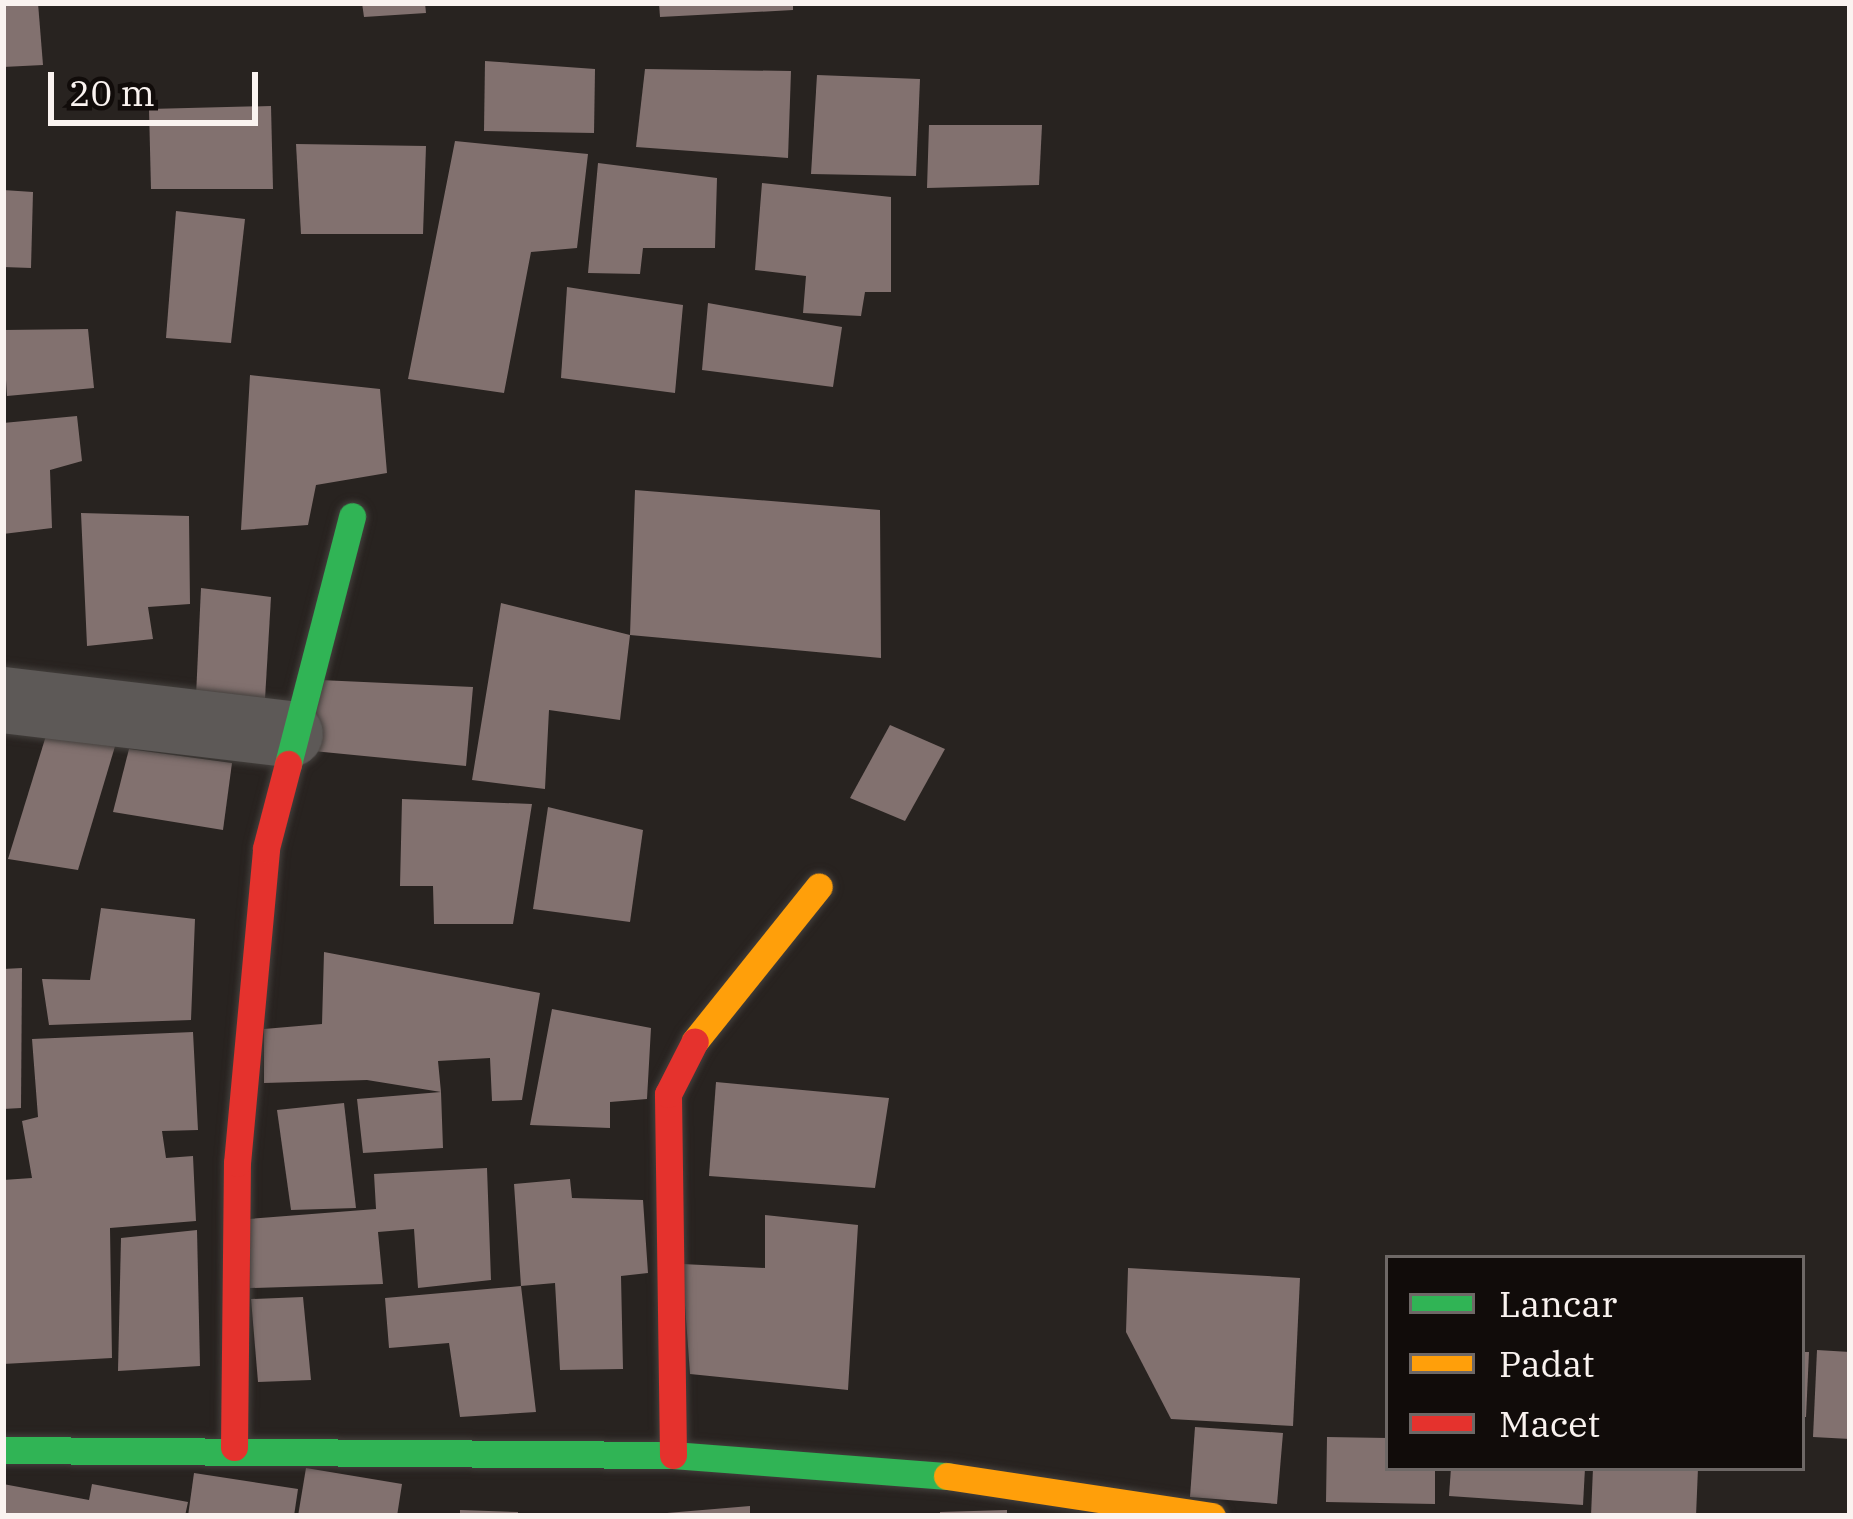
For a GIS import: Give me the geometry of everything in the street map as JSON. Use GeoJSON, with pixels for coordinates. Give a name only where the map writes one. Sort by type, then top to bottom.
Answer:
{"type":"FeatureCollection","features":[{"type":"Feature","properties":{"kind":"street"},"geometry":{"type":"LineString","coordinates":[[235,1447],[247,1016],[266,848],[290,734],[352,516]]}},
{"type":"Feature","properties":{"kind":"street"},"geometry":{"type":"LineString","coordinates":[[3,700],[290,734]]}},
{"type":"Feature","properties":{"kind":"street"},"geometry":{"type":"LineString","coordinates":[[674,1455],[668,1094],[693,1043],[819,886]]}},
{"type":"Feature","properties":{"kind":"street"},"geometry":{"type":"LineString","coordinates":[[3,1450],[235,1447],[674,1455],[989,1478],[1211,1516]]}},
{"type":"Feature","properties":{"kind":"building"},"geometry":{"type":"Polygon","coordinates":[[[3,3],[38,3],[43,65],[3,67],[3,3]]]}},
{"type":"Feature","properties":{"kind":"building"},"geometry":{"type":"Polygon","coordinates":[[[362,3],[425,3],[426,13],[364,17],[362,3]]]}},
{"type":"Feature","properties":{"kind":"building"},"geometry":{"type":"Polygon","coordinates":[[[659,3],[793,3],[793,10],[660,17],[659,3]]]}},
{"type":"Feature","properties":{"kind":"building"},"geometry":{"type":"Polygon","coordinates":[[[485,61],[595,69],[594,133],[484,131],[485,61]]]}},
{"type":"Feature","properties":{"kind":"building"},"geometry":{"type":"Polygon","coordinates":[[[645,69],[791,71],[788,158],[636,147],[645,69]]]}},
{"type":"Feature","properties":{"kind":"building"},"geometry":{"type":"Polygon","coordinates":[[[817,75],[920,79],[916,176],[811,174],[817,75]]]}},
{"type":"Feature","properties":{"kind":"building"},"geometry":{"type":"Polygon","coordinates":[[[271,106],[273,189],[151,189],[149,109],[271,106]]]}},
{"type":"Feature","properties":{"kind":"building"},"geometry":{"type":"Polygon","coordinates":[[[929,125],[1042,125],[1039,185],[927,188],[929,125]]]}},
{"type":"Feature","properties":{"kind":"building"},"geometry":{"type":"Polygon","coordinates":[[[455,141],[588,154],[577,248],[531,252],[504,393],[408,379],[455,141]]]}},
{"type":"Feature","properties":{"kind":"building"},"geometry":{"type":"Polygon","coordinates":[[[296,144],[426,146],[423,234],[301,234],[296,144]]]}},
{"type":"Feature","properties":{"kind":"building"},"geometry":{"type":"Polygon","coordinates":[[[598,163],[717,178],[715,248],[643,248],[640,274],[588,273],[598,163]]]}},
{"type":"Feature","properties":{"kind":"building"},"geometry":{"type":"Polygon","coordinates":[[[762,183],[891,197],[891,292],[865,292],[861,316],[803,313],[806,276],[755,270],[762,183]]]}},
{"type":"Feature","properties":{"kind":"building"},"geometry":{"type":"Polygon","coordinates":[[[3,190],[33,192],[31,268],[3,267],[3,190]]]}},
{"type":"Feature","properties":{"kind":"building"},"geometry":{"type":"Polygon","coordinates":[[[176,211],[245,219],[231,343],[166,338],[176,211]]]}},
{"type":"Feature","properties":{"kind":"building"},"geometry":{"type":"Polygon","coordinates":[[[567,287],[683,305],[675,393],[561,378],[567,287]]]}},
{"type":"Feature","properties":{"kind":"building"},"geometry":{"type":"Polygon","coordinates":[[[708,303],[842,327],[833,387],[702,370],[708,303]]]}},
{"type":"Feature","properties":{"kind":"building"},"geometry":{"type":"Polygon","coordinates":[[[88,329],[94,388],[7,396],[3,330],[88,329]]]}},
{"type":"Feature","properties":{"kind":"building"},"geometry":{"type":"Polygon","coordinates":[[[250,375],[380,389],[387,473],[316,485],[308,525],[241,530],[250,375]]]}},
{"type":"Feature","properties":{"kind":"building"},"geometry":{"type":"Polygon","coordinates":[[[77,416],[82,461],[50,470],[52,528],[3,534],[3,423],[77,416]]]}},
{"type":"Feature","properties":{"kind":"building"},"geometry":{"type":"Polygon","coordinates":[[[635,490],[880,510],[881,658],[630,635],[635,490]]]}},
{"type":"Feature","properties":{"kind":"building"},"geometry":{"type":"Polygon","coordinates":[[[81,513],[189,516],[190,604],[148,607],[153,639],[87,646],[81,513]]]}},
{"type":"Feature","properties":{"kind":"building"},"geometry":{"type":"Polygon","coordinates":[[[201,588],[271,597],[265,699],[196,696],[201,588]]]}},
{"type":"Feature","properties":{"kind":"building"},"geometry":{"type":"Polygon","coordinates":[[[501,603],[630,635],[620,720],[549,710],[545,789],[472,780],[501,603]]]}},
{"type":"Feature","properties":{"kind":"building"},"geometry":{"type":"Polygon","coordinates":[[[320,680],[473,687],[466,766],[303,750],[320,680]]]}},
{"type":"Feature","properties":{"kind":"building"},"geometry":{"type":"Polygon","coordinates":[[[890,725],[945,749],[905,821],[850,798],[890,725]]]}},
{"type":"Feature","properties":{"kind":"building"},"geometry":{"type":"Polygon","coordinates":[[[49,726],[119,733],[78,870],[8,859],[49,726]]]}},
{"type":"Feature","properties":{"kind":"building"},"geometry":{"type":"Polygon","coordinates":[[[129,749],[232,763],[223,830],[113,812],[129,749]]]}},
{"type":"Feature","properties":{"kind":"building"},"geometry":{"type":"Polygon","coordinates":[[[402,799],[532,804],[513,924],[434,924],[433,886],[400,886],[402,799]]]}},
{"type":"Feature","properties":{"kind":"building"},"geometry":{"type":"Polygon","coordinates":[[[548,807],[643,830],[630,922],[533,909],[548,807]]]}},
{"type":"Feature","properties":{"kind":"building"},"geometry":{"type":"Polygon","coordinates":[[[101,908],[195,919],[191,1020],[49,1025],[42,979],[90,980],[101,908]]]}},
{"type":"Feature","properties":{"kind":"building"},"geometry":{"type":"Polygon","coordinates":[[[324,952],[540,993],[522,1100],[492,1101],[490,1058],[438,1061],[441,1092],[367,1080],[264,1083],[264,1029],[322,1024],[324,952]]]}},
{"type":"Feature","properties":{"kind":"building"},"geometry":{"type":"Polygon","coordinates":[[[22,968],[21,1108],[3,1109],[3,969],[22,968]]]}},
{"type":"Feature","properties":{"kind":"building"},"geometry":{"type":"Polygon","coordinates":[[[552,1009],[651,1028],[647,1099],[610,1102],[610,1128],[530,1125],[552,1009]]]}},
{"type":"Feature","properties":{"kind":"building"},"geometry":{"type":"Polygon","coordinates":[[[193,1032],[198,1130],[162,1131],[166,1158],[193,1156],[196,1221],[110,1228],[112,1358],[3,1364],[3,1180],[32,1178],[22,1121],[38,1117],[32,1039],[193,1032]]]}},
{"type":"Feature","properties":{"kind":"building"},"geometry":{"type":"Polygon","coordinates":[[[716,1082],[889,1098],[875,1188],[709,1176],[716,1082]]]}},
{"type":"Feature","properties":{"kind":"building"},"geometry":{"type":"Polygon","coordinates":[[[441,1092],[443,1148],[363,1153],[357,1099],[441,1092]]]}},
{"type":"Feature","properties":{"kind":"building"},"geometry":{"type":"Polygon","coordinates":[[[344,1103],[356,1208],[291,1210],[277,1110],[344,1103]]]}},
{"type":"Feature","properties":{"kind":"building"},"geometry":{"type":"Polygon","coordinates":[[[487,1168],[491,1280],[418,1288],[414,1229],[378,1232],[383,1284],[250,1288],[249,1219],[376,1209],[374,1174],[487,1168]]]}},
{"type":"Feature","properties":{"kind":"building"},"geometry":{"type":"Polygon","coordinates":[[[570,1179],[572,1198],[643,1200],[648,1273],[621,1276],[623,1369],[560,1370],[555,1283],[521,1286],[514,1184],[570,1179]]]}},
{"type":"Feature","properties":{"kind":"building"},"geometry":{"type":"Polygon","coordinates":[[[765,1215],[858,1225],[848,1390],[690,1374],[682,1264],[765,1268],[765,1215]]]}},
{"type":"Feature","properties":{"kind":"building"},"geometry":{"type":"Polygon","coordinates":[[[197,1230],[200,1366],[118,1371],[121,1238],[197,1230]]]}},
{"type":"Feature","properties":{"kind":"building"},"geometry":{"type":"Polygon","coordinates":[[[1128,1268],[1300,1278],[1293,1426],[1171,1419],[1126,1332],[1128,1268]]]}},
{"type":"Feature","properties":{"kind":"building"},"geometry":{"type":"Polygon","coordinates":[[[521,1286],[536,1412],[460,1417],[449,1343],[389,1348],[385,1298],[521,1286]]]}},
{"type":"Feature","properties":{"kind":"building"},"geometry":{"type":"Polygon","coordinates":[[[303,1297],[311,1380],[258,1382],[251,1299],[303,1297]]]}},
{"type":"Feature","properties":{"kind":"building"},"geometry":{"type":"Polygon","coordinates":[[[1817,1350],[1850,1352],[1850,1439],[1813,1437],[1817,1350]]]}},
{"type":"Feature","properties":{"kind":"building"},"geometry":{"type":"Polygon","coordinates":[[[1805,1352],[1809,1352],[1806,1417],[1805,1352]]]}},
{"type":"Feature","properties":{"kind":"building"},"geometry":{"type":"Polygon","coordinates":[[[1195,1427],[1283,1433],[1277,1504],[1190,1497],[1195,1427]]]}},
{"type":"Feature","properties":{"kind":"building"},"geometry":{"type":"Polygon","coordinates":[[[1327,1437],[1385,1438],[1385,1471],[1435,1471],[1435,1504],[1326,1502],[1327,1437]]]}},
{"type":"Feature","properties":{"kind":"building"},"geometry":{"type":"Polygon","coordinates":[[[306,1468],[402,1484],[397,1516],[298,1516],[306,1468]]]}},
{"type":"Feature","properties":{"kind":"building"},"geometry":{"type":"Polygon","coordinates":[[[1451,1471],[1585,1471],[1583,1505],[1449,1496],[1451,1471]]]}},
{"type":"Feature","properties":{"kind":"building"},"geometry":{"type":"Polygon","coordinates":[[[1593,1471],[1698,1471],[1696,1516],[1591,1516],[1593,1471]]]}},
{"type":"Feature","properties":{"kind":"building"},"geometry":{"type":"Polygon","coordinates":[[[194,1473],[298,1489],[294,1516],[188,1516],[194,1473]]]}},
{"type":"Feature","properties":{"kind":"building"},"geometry":{"type":"Polygon","coordinates":[[[3,1484],[89,1500],[92,1484],[188,1502],[185,1516],[3,1516],[3,1484]]]}},
{"type":"Feature","properties":{"kind":"building"},"geometry":{"type":"Polygon","coordinates":[[[750,1506],[750,1516],[667,1516],[667,1513],[750,1506]]]}},
{"type":"Feature","properties":{"kind":"building"},"geometry":{"type":"Polygon","coordinates":[[[460,1510],[518,1512],[518,1516],[460,1516],[460,1510]]]}},
{"type":"Feature","properties":{"kind":"building"},"geometry":{"type":"Polygon","coordinates":[[[1007,1510],[1007,1516],[940,1516],[940,1512],[1007,1510]]]}},
{"type":"Feature","properties":{"kind":"traffic: fast"},"geometry":{"type":"LineString","coordinates":[[288,764],[352,516]]}},
{"type":"Feature","properties":{"kind":"traffic: fast"},"geometry":{"type":"LineString","coordinates":[[3,1450],[673,1455],[947,1476]]}},
{"type":"Feature","properties":{"kind":"traffic: slow"},"geometry":{"type":"LineString","coordinates":[[695,1041],[819,886]]}},
{"type":"Feature","properties":{"kind":"traffic: slow"},"geometry":{"type":"LineString","coordinates":[[947,1476],[1212,1516]]}},
{"type":"Feature","properties":{"kind":"traffic: jam"},"geometry":{"type":"LineString","coordinates":[[234,1447],[237,1163],[266,848],[288,764]]}},
{"type":"Feature","properties":{"kind":"traffic: jam"},"geometry":{"type":"LineString","coordinates":[[673,1455],[668,1094],[695,1041]]}}]}
